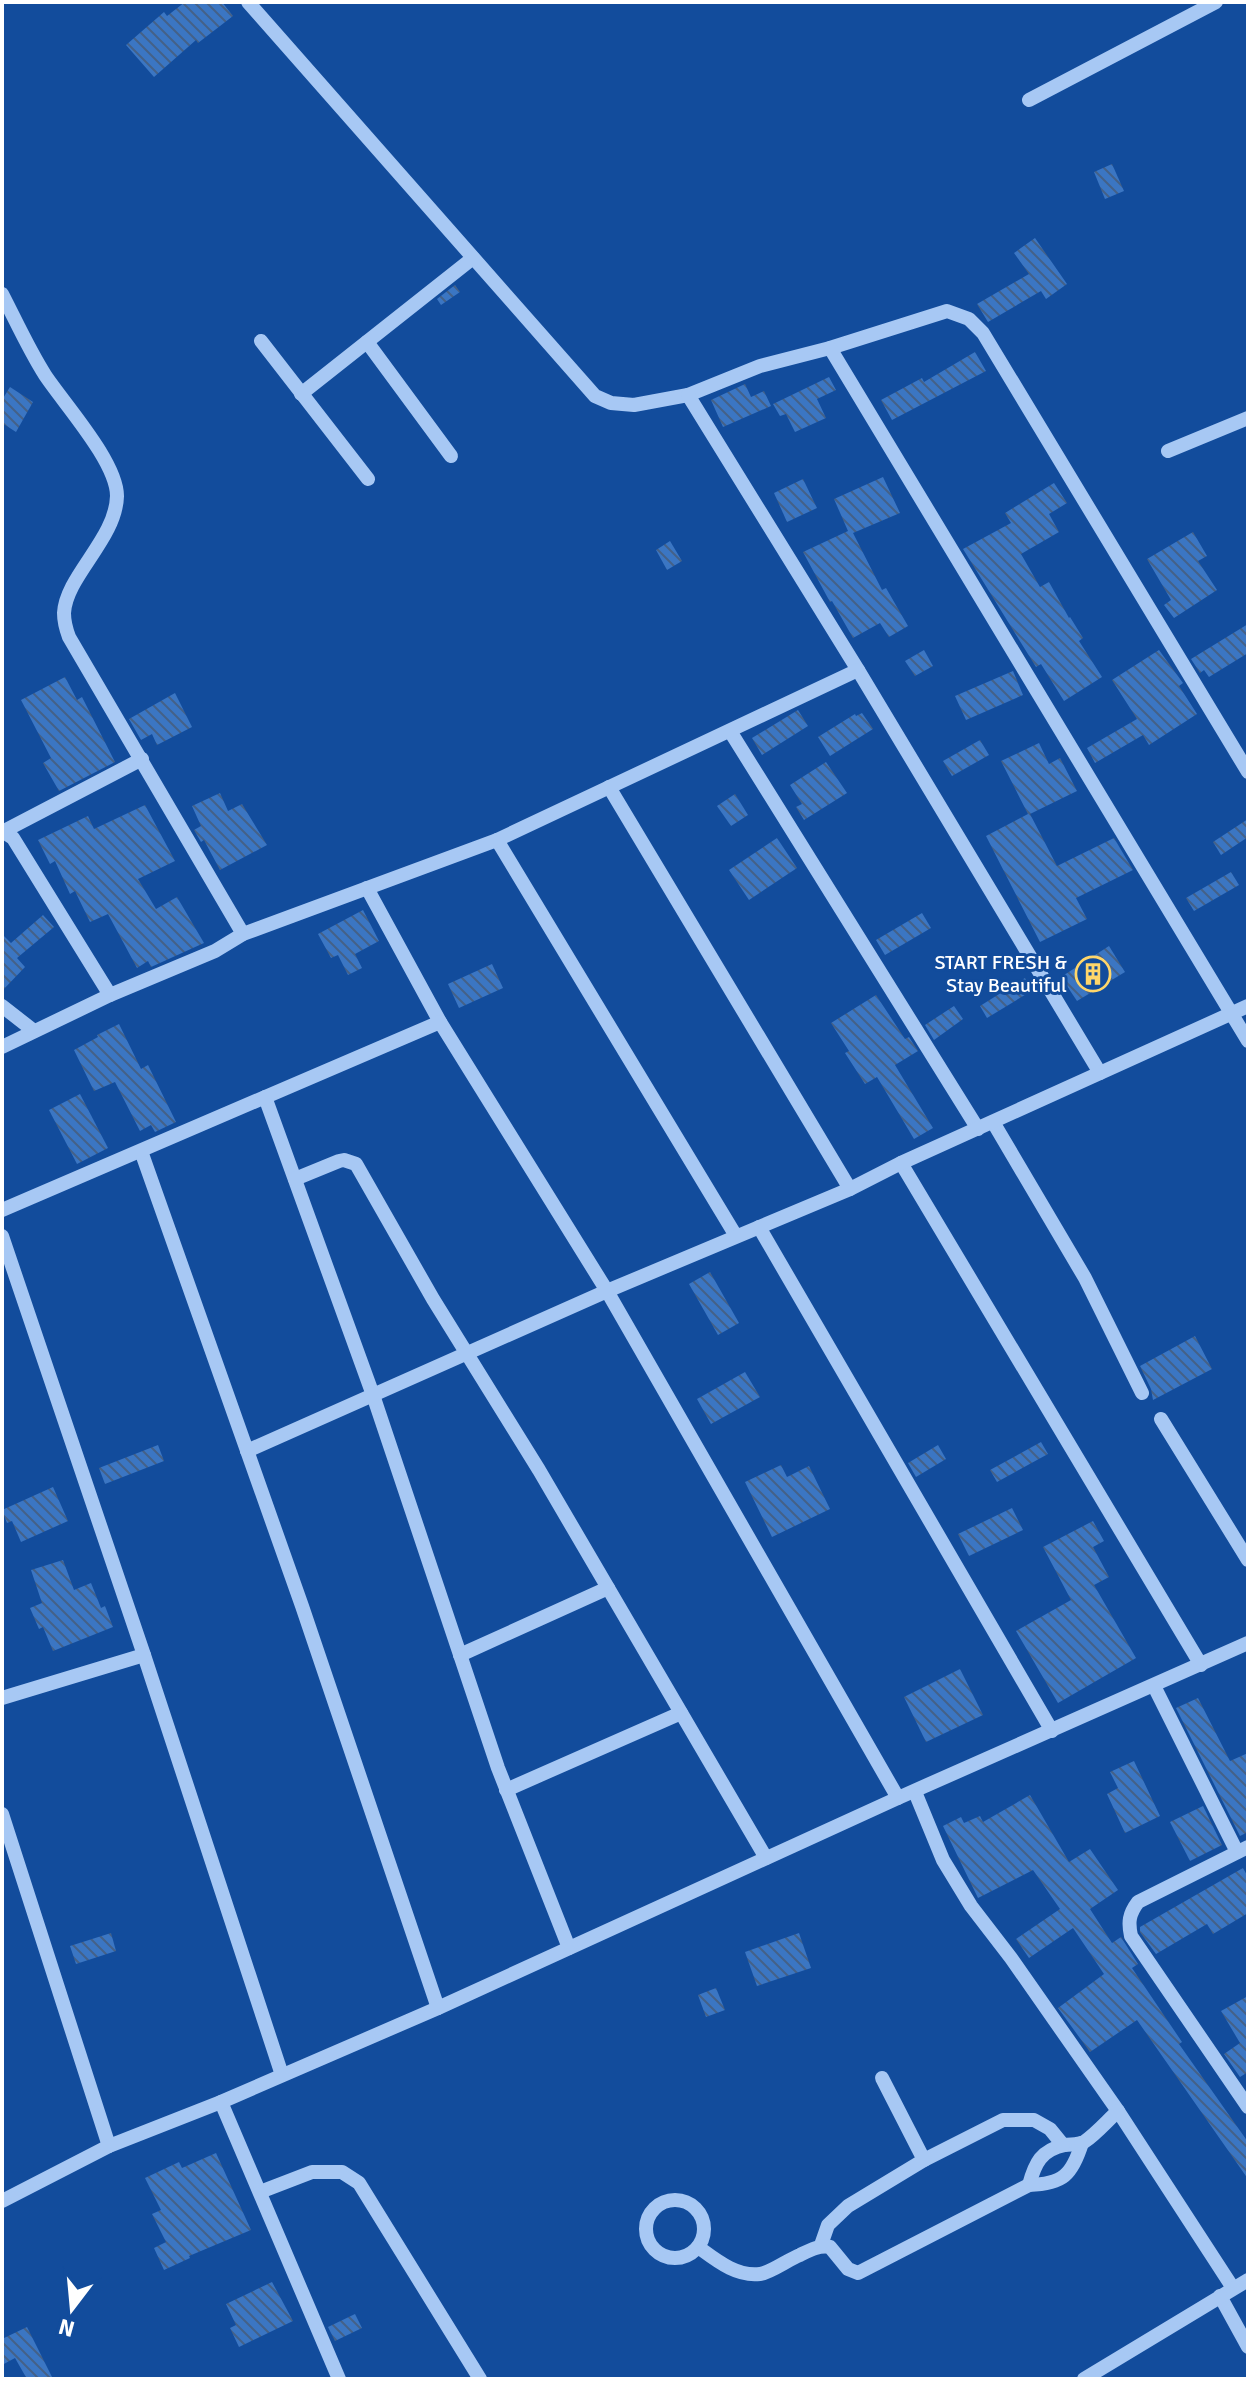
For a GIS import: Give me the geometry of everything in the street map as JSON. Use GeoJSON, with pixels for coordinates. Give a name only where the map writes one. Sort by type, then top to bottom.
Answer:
{"type":"FeatureCollection","features":[{"type":"Feature","properties":{"kind":"street"},"geometry":{"type":"LineString","coordinates":[[248,2],[595,396],[611,403],[634,405],[688,395],[760,366],[830,348],[947,311],[969,319],[983,333],[1242,749],[1248,772]]}},
{"type":"Feature","properties":{"kind":"street"},"geometry":{"type":"LineString","coordinates":[[1029,100],[1216,2]]}},
{"type":"Feature","properties":{"kind":"street"},"geometry":{"type":"LineString","coordinates":[[301,394],[473,258]]}},
{"type":"Feature","properties":{"kind":"street"},"geometry":{"type":"LineString","coordinates":[[2,294],[44,373],[100,452],[112,474],[117,494],[115,511],[107,531],[70,592],[64,610],[69,637],[243,934]]}},
{"type":"Feature","properties":{"kind":"street"},"geometry":{"type":"LineString","coordinates":[[261,341],[368,479]]}},
{"type":"Feature","properties":{"kind":"street"},"geometry":{"type":"LineString","coordinates":[[367,342],[451,456]]}},
{"type":"Feature","properties":{"kind":"street"},"geometry":{"type":"LineString","coordinates":[[830,348],[1248,1041]]}},
{"type":"Feature","properties":{"kind":"street"},"geometry":{"type":"LineString","coordinates":[[688,395],[858,670],[1100,1073]]}},
{"type":"Feature","properties":{"kind":"street"},"geometry":{"type":"LineString","coordinates":[[1168,451],[1248,418]]}},
{"type":"Feature","properties":{"kind":"street"},"geometry":{"type":"LineString","coordinates":[[2,1047],[110,995],[215,951],[243,934],[497,840],[858,670]]}},
{"type":"Feature","properties":{"kind":"street"},"geometry":{"type":"LineString","coordinates":[[730,731],[978,1129]]}},
{"type":"Feature","properties":{"kind":"street"},"geometry":{"type":"LineString","coordinates":[[2,832],[142,759]]}},
{"type":"Feature","properties":{"kind":"street"},"geometry":{"type":"LineString","coordinates":[[609,787],[850,1189]]}},
{"type":"Feature","properties":{"kind":"street"},"geometry":{"type":"LineString","coordinates":[[2,832],[13,838],[110,995]]}},
{"type":"Feature","properties":{"kind":"street"},"geometry":{"type":"LineString","coordinates":[[497,840],[736,1236]]}},
{"type":"Feature","properties":{"kind":"street"},"geometry":{"type":"LineString","coordinates":[[367,888],[440,1022],[607,1291],[898,1798]]}},
{"type":"Feature","properties":{"kind":"street"},"geometry":{"type":"LineString","coordinates":[[2,1006],[34,1031]]}},
{"type":"Feature","properties":{"kind":"street"},"geometry":{"type":"LineString","coordinates":[[247,1451],[607,1291],[850,1189],[1248,1006]]}},
{"type":"Feature","properties":{"kind":"street"},"geometry":{"type":"LineString","coordinates":[[2,1210],[440,1022]]}},
{"type":"Feature","properties":{"kind":"street"},"geometry":{"type":"LineString","coordinates":[[265,1097],[373,1395],[506,1790],[569,1948]]}},
{"type":"Feature","properties":{"kind":"street"},"geometry":{"type":"LineString","coordinates":[[993,1122],[1085,1278],[1142,1393]]}},
{"type":"Feature","properties":{"kind":"street"},"geometry":{"type":"LineString","coordinates":[[141,1151],[438,2008]]}},
{"type":"Feature","properties":{"kind":"street"},"geometry":{"type":"LineString","coordinates":[[295,1179],[339,1161],[356,1164],[766,1858]]}},
{"type":"Feature","properties":{"kind":"street"},"geometry":{"type":"LineString","coordinates":[[901,1163],[1201,1665]]}},
{"type":"Feature","properties":{"kind":"street"},"geometry":{"type":"LineString","coordinates":[[759,1227],[1052,1731]]}},
{"type":"Feature","properties":{"kind":"street"},"geometry":{"type":"LineString","coordinates":[[2,1236],[282,2075]]}},
{"type":"Feature","properties":{"kind":"street"},"geometry":{"type":"LineString","coordinates":[[1161,1419],[1248,1560]]}},
{"type":"Feature","properties":{"kind":"street"},"geometry":{"type":"LineString","coordinates":[[460,1655],[608,1588]]}},
{"type":"Feature","properties":{"kind":"street"},"geometry":{"type":"LineString","coordinates":[[2,2201],[109,2146],[221,2102],[438,2008],[898,1798],[1248,1643]]}},
{"type":"Feature","properties":{"kind":"street"},"geometry":{"type":"LineString","coordinates":[[2,1698],[144,1655]]}},
{"type":"Feature","properties":{"kind":"street"},"geometry":{"type":"LineString","coordinates":[[1154,1686],[1243,1849],[1138,1902],[1128,1922],[1131,1936],[1248,2107]]}},
{"type":"Feature","properties":{"kind":"street"},"geometry":{"type":"LineString","coordinates":[[506,1790],[681,1713]]}},
{"type":"Feature","properties":{"kind":"street"},"geometry":{"type":"LineString","coordinates":[[915,1792],[943,1860],[971,1906],[1118,2111],[1227,2292],[1248,2347]]}},
{"type":"Feature","properties":{"kind":"street"},"geometry":{"type":"LineString","coordinates":[[2,1814],[109,2146]]}},
{"type":"Feature","properties":{"kind":"street"},"geometry":{"type":"LineString","coordinates":[[882,2078],[924,2160]]}},
{"type":"Feature","properties":{"kind":"street"},"geometry":{"type":"LineString","coordinates":[[221,2102],[339,2379]]}},
{"type":"Feature","properties":{"kind":"street"},"geometry":{"type":"LineString","coordinates":[[698,2247],[723,2265],[741,2273],[762,2274],[821,2245],[830,2247],[848,2269],[858,2273],[1029,2185],[1056,2181],[1076,2163],[1082,2143],[1118,2111]]}},
{"type":"Feature","properties":{"kind":"street"},"geometry":{"type":"LineString","coordinates":[[821,2245],[828,2225],[848,2206],[924,2160],[1003,2120],[1034,2120],[1050,2129],[1063,2145]]}},
{"type":"Feature","properties":{"kind":"street"},"geometry":{"type":"LineString","coordinates":[[1029,2185],[1039,2157],[1063,2145],[1082,2143]]}},
{"type":"Feature","properties":{"kind":"street"},"geometry":{"type":"LineString","coordinates":[[260,2192],[312,2172],[342,2172],[359,2183],[480,2379]]}},
{"type":"Feature","properties":{"kind":"street"},"geometry":{"type":"LineString","coordinates":[[676,2200],[693,2206],[703,2221],[702,2239],[698,2247],[683,2257],[674,2258],[656,2252],[646,2237],[645,2227],[652,2211],[667,2201],[676,2200]]}},
{"type":"Feature","properties":{"kind":"street"},"geometry":{"type":"LineString","coordinates":[[1084,2379],[1248,2280]]}},
{"type":"Feature","properties":{"kind":"building"},"geometry":{"type":"Polygon","coordinates":[[[185,2],[222,2],[233,16],[198,43],[196,40],[154,77],[126,45],[164,12],[167,16],[185,2]]]}},
{"type":"Feature","properties":{"kind":"building"},"geometry":{"type":"Polygon","coordinates":[[[1112,164],[1124,191],[1105,199],[1094,172],[1112,164]]]}},
{"type":"Feature","properties":{"kind":"building"},"geometry":{"type":"Polygon","coordinates":[[[1035,238],[1067,284],[1046,299],[1041,291],[988,322],[977,304],[1029,274],[1014,253],[1035,238]]]}},
{"type":"Feature","properties":{"kind":"building"},"geometry":{"type":"Polygon","coordinates":[[[455,285],[460,292],[441,305],[437,299],[455,285]]]}},
{"type":"Feature","properties":{"kind":"building"},"geometry":{"type":"Polygon","coordinates":[[[975,352],[986,371],[892,420],[881,400],[922,378],[924,382],[975,352]]]}},
{"type":"Feature","properties":{"kind":"building"},"geometry":{"type":"Polygon","coordinates":[[[829,377],[836,390],[817,399],[826,418],[795,432],[786,414],[780,416],[773,404],[829,377]]]}},
{"type":"Feature","properties":{"kind":"building"},"geometry":{"type":"Polygon","coordinates":[[[745,384],[751,397],[764,391],[771,406],[723,427],[711,400],[745,384]]]}},
{"type":"Feature","properties":{"kind":"building"},"geometry":{"type":"Polygon","coordinates":[[[10,387],[33,402],[16,432],[2,423],[2,400],[10,387]]]}},
{"type":"Feature","properties":{"kind":"building"},"geometry":{"type":"Polygon","coordinates":[[[883,477],[900,513],[853,533],[882,590],[886,588],[908,626],[889,637],[880,623],[853,638],[803,552],[848,531],[834,499],[883,477]]]}},
{"type":"Feature","properties":{"kind":"building"},"geometry":{"type":"Polygon","coordinates":[[[803,479],[817,508],[787,522],[774,493],[803,479]]]}},
{"type":"Feature","properties":{"kind":"building"},"geometry":{"type":"Polygon","coordinates":[[[1054,483],[1067,503],[1049,514],[1059,532],[1021,554],[1040,587],[1049,582],[1083,638],[1079,641],[1102,677],[1064,701],[1041,664],[1036,667],[963,549],[1011,523],[1005,513],[1054,483]]]}},
{"type":"Feature","properties":{"kind":"building"},"geometry":{"type":"Polygon","coordinates":[[[1193,532],[1207,556],[1198,561],[1217,590],[1174,618],[1164,605],[1171,600],[1147,559],[1193,532]]]}},
{"type":"Feature","properties":{"kind":"building"},"geometry":{"type":"Polygon","coordinates":[[[670,541],[682,561],[667,570],[656,550],[670,541]]]}},
{"type":"Feature","properties":{"kind":"building"},"geometry":{"type":"Polygon","coordinates":[[[1248,624],[1248,653],[1209,677],[1204,670],[1200,673],[1191,659],[1248,624]]]}},
{"type":"Feature","properties":{"kind":"building"},"geometry":{"type":"Polygon","coordinates":[[[924,650],[933,666],[915,676],[905,661],[924,650]]]}},
{"type":"Feature","properties":{"kind":"building"},"geometry":{"type":"Polygon","coordinates":[[[1159,650],[1183,683],[1179,686],[1197,714],[1149,745],[1143,735],[1095,763],[1087,748],[1137,719],[1112,680],[1159,650]]]}},
{"type":"Feature","properties":{"kind":"building"},"geometry":{"type":"Polygon","coordinates":[[[1013,671],[1023,695],[966,720],[955,696],[1013,671]]]}},
{"type":"Feature","properties":{"kind":"building"},"geometry":{"type":"Polygon","coordinates":[[[65,677],[77,700],[82,697],[115,762],[59,791],[43,763],[51,758],[21,700],[65,677]]]}},
{"type":"Feature","properties":{"kind":"building"},"geometry":{"type":"Polygon","coordinates":[[[175,693],[192,727],[157,745],[152,734],[141,740],[129,719],[175,693]]]}},
{"type":"Feature","properties":{"kind":"building"},"geometry":{"type":"Polygon","coordinates":[[[798,710],[808,726],[762,755],[752,738],[798,710]]]}},
{"type":"Feature","properties":{"kind":"building"},"geometry":{"type":"Polygon","coordinates":[[[862,713],[873,729],[830,756],[818,737],[855,714],[862,713]]]}},
{"type":"Feature","properties":{"kind":"building"},"geometry":{"type":"Polygon","coordinates":[[[980,740],[989,755],[952,776],[943,761],[980,740]]]}},
{"type":"Feature","properties":{"kind":"building"},"geometry":{"type":"Polygon","coordinates":[[[1039,743],[1049,764],[1060,758],[1077,791],[1030,814],[1057,866],[1114,838],[1133,870],[1076,898],[1087,919],[1040,942],[986,836],[1028,814],[1001,761],[1039,743]]]}},
{"type":"Feature","properties":{"kind":"building"},"geometry":{"type":"Polygon","coordinates":[[[826,762],[847,793],[804,820],[796,807],[802,804],[790,785],[826,762]]]}},
{"type":"Feature","properties":{"kind":"building"},"geometry":{"type":"Polygon","coordinates":[[[220,793],[228,811],[242,804],[267,845],[220,870],[204,840],[201,842],[194,830],[201,826],[192,806],[220,793]]]}},
{"type":"Feature","properties":{"kind":"building"},"geometry":{"type":"Polygon","coordinates":[[[735,794],[748,815],[731,826],[717,806],[735,794]]]}},
{"type":"Feature","properties":{"kind":"building"},"geometry":{"type":"Polygon","coordinates":[[[145,805],[175,861],[138,879],[156,909],[177,897],[204,943],[151,967],[148,961],[137,968],[108,914],[90,922],[75,891],[70,894],[55,861],[50,864],[38,840],[88,816],[94,829],[145,805]]]}},
{"type":"Feature","properties":{"kind":"building"},"geometry":{"type":"Polygon","coordinates":[[[1248,819],[1248,837],[1221,855],[1213,842],[1248,819]]]}},
{"type":"Feature","properties":{"kind":"building"},"geometry":{"type":"Polygon","coordinates":[[[777,838],[797,868],[749,900],[729,870],[777,838]]]}},
{"type":"Feature","properties":{"kind":"building"},"geometry":{"type":"Polygon","coordinates":[[[1231,872],[1239,885],[1194,911],[1186,898],[1231,872]]]}},
{"type":"Feature","properties":{"kind":"building"},"geometry":{"type":"Polygon","coordinates":[[[363,910],[379,941],[355,954],[362,968],[348,975],[338,955],[331,958],[318,934],[363,910]]]}},
{"type":"Feature","properties":{"kind":"building"},"geometry":{"type":"Polygon","coordinates":[[[922,913],[931,928],[885,955],[876,940],[922,913]]]}},
{"type":"Feature","properties":{"kind":"building"},"geometry":{"type":"Polygon","coordinates":[[[43,915],[54,927],[17,958],[25,967],[2,991],[2,934],[11,943],[43,915]]]}},
{"type":"Feature","properties":{"kind":"building","name":"START FRESH & Stay Beautiful"},"geometry":{"type":"Polygon","coordinates":[[[1109,946],[1125,972],[1077,1001],[1061,977],[1109,946]]]}},
{"type":"Feature","properties":{"kind":"building"},"geometry":{"type":"Polygon","coordinates":[[[492,964],[503,988],[459,1008],[448,984],[492,964]]]}},
{"type":"Feature","properties":{"kind":"building"},"geometry":{"type":"Polygon","coordinates":[[[1025,978],[1033,990],[987,1018],[980,1006],[1025,978]]]}},
{"type":"Feature","properties":{"kind":"building"},"geometry":{"type":"Polygon","coordinates":[[[876,995],[905,1039],[909,1037],[918,1051],[895,1065],[933,1128],[914,1139],[877,1077],[865,1084],[831,1023],[876,995]]]}},
{"type":"Feature","properties":{"kind":"building"},"geometry":{"type":"Polygon","coordinates":[[[954,1006],[963,1019],[934,1040],[925,1025],[954,1006]]]}},
{"type":"Feature","properties":{"kind":"building"},"geometry":{"type":"Polygon","coordinates":[[[119,1024],[141,1069],[148,1065],[176,1122],[155,1132],[151,1125],[140,1131],[115,1082],[94,1091],[74,1050],[119,1024]]]}},
{"type":"Feature","properties":{"kind":"building"},"geometry":{"type":"Polygon","coordinates":[[[80,1094],[108,1148],[77,1164],[49,1110],[80,1094]]]}},
{"type":"Feature","properties":{"kind":"building"},"geometry":{"type":"Polygon","coordinates":[[[710,1272],[739,1323],[718,1335],[689,1284],[710,1272]]]}},
{"type":"Feature","properties":{"kind":"building"},"geometry":{"type":"Polygon","coordinates":[[[1195,1336],[1212,1369],[1153,1400],[1140,1366],[1195,1336]]]}},
{"type":"Feature","properties":{"kind":"building"},"geometry":{"type":"Polygon","coordinates":[[[745,1372],[760,1397],[711,1424],[697,1399],[745,1372]]]}},
{"type":"Feature","properties":{"kind":"building"},"geometry":{"type":"Polygon","coordinates":[[[1041,1442],[1048,1454],[997,1482],[990,1470],[1041,1442]]]}},
{"type":"Feature","properties":{"kind":"building"},"geometry":{"type":"Polygon","coordinates":[[[158,1445],[164,1461],[105,1484],[99,1468],[158,1445]]]}},
{"type":"Feature","properties":{"kind":"building"},"geometry":{"type":"Polygon","coordinates":[[[938,1445],[946,1459],[916,1477],[908,1463],[938,1445]]]}},
{"type":"Feature","properties":{"kind":"building"},"geometry":{"type":"Polygon","coordinates":[[[781,1465],[787,1477],[809,1466],[830,1509],[772,1537],[745,1482],[781,1465]]]}},
{"type":"Feature","properties":{"kind":"building"},"geometry":{"type":"Polygon","coordinates":[[[53,1487],[68,1521],[21,1542],[12,1521],[7,1523],[2,1510],[53,1487]]]}},
{"type":"Feature","properties":{"kind":"building"},"geometry":{"type":"Polygon","coordinates":[[[1012,1508],[1023,1530],[969,1556],[958,1534],[1012,1508]]]}},
{"type":"Feature","properties":{"kind":"building"},"geometry":{"type":"Polygon","coordinates":[[[1093,1521],[1104,1541],[1093,1547],[1109,1577],[1094,1585],[1136,1658],[1058,1703],[1016,1631],[1071,1600],[1043,1547],[1093,1521]]]}},
{"type":"Feature","properties":{"kind":"building"},"geometry":{"type":"Polygon","coordinates":[[[63,1560],[74,1590],[91,1583],[113,1627],[53,1651],[43,1627],[39,1629],[30,1608],[42,1603],[31,1570],[63,1560]]]}},
{"type":"Feature","properties":{"kind":"building"},"geometry":{"type":"Polygon","coordinates":[[[960,1669],[983,1715],[926,1742],[904,1697],[960,1669]]]}},
{"type":"Feature","properties":{"kind":"building"},"geometry":{"type":"Polygon","coordinates":[[[1198,1698],[1230,1761],[1248,1753],[1248,1832],[1240,1836],[1176,1708],[1198,1698]]]}},
{"type":"Feature","properties":{"kind":"building"},"geometry":{"type":"Polygon","coordinates":[[[1134,1761],[1160,1816],[1125,1833],[1107,1794],[1118,1788],[1110,1772],[1134,1761]]]}},
{"type":"Feature","properties":{"kind":"building"},"geometry":{"type":"Polygon","coordinates":[[[1030,1795],[1069,1862],[1090,1849],[1118,1890],[1090,1909],[1112,1943],[1121,1937],[1138,1964],[1132,1968],[1182,2042],[1179,2044],[1248,2142],[1248,2179],[1137,2020],[1090,2052],[1058,2008],[1104,1974],[1073,1928],[1029,1958],[1016,1939],[1060,1909],[1033,1870],[978,1898],[943,1826],[961,1817],[964,1823],[980,1816],[983,1822],[1030,1795]]]}},
{"type":"Feature","properties":{"kind":"building"},"geometry":{"type":"Polygon","coordinates":[[[1203,1806],[1222,1845],[1190,1861],[1170,1822],[1203,1806]]]}},
{"type":"Feature","properties":{"kind":"building"},"geometry":{"type":"Polygon","coordinates":[[[1243,1868],[1248,1877],[1248,1913],[1213,1934],[1207,1924],[1156,1954],[1140,1932],[1140,1927],[1243,1868]]]}},
{"type":"Feature","properties":{"kind":"building"},"geometry":{"type":"Polygon","coordinates":[[[111,1933],[116,1951],[76,1964],[70,1946],[111,1933]]]}},
{"type":"Feature","properties":{"kind":"building"},"geometry":{"type":"Polygon","coordinates":[[[799,1933],[811,1968],[757,1986],[745,1952],[799,1933]]]}},
{"type":"Feature","properties":{"kind":"building"},"geometry":{"type":"Polygon","coordinates":[[[716,1988],[725,2010],[706,2017],[698,1995],[716,1988]]]}},
{"type":"Feature","properties":{"kind":"building"},"geometry":{"type":"Polygon","coordinates":[[[1248,1996],[1248,2072],[1240,2077],[1224,2054],[1240,2043],[1221,2011],[1248,1996]]]}},
{"type":"Feature","properties":{"kind":"building"},"geometry":{"type":"Polygon","coordinates":[[[216,2153],[251,2230],[164,2270],[154,2248],[166,2242],[152,2214],[161,2210],[145,2178],[179,2162],[182,2168],[216,2153]]]}},
{"type":"Feature","properties":{"kind":"building"},"geometry":{"type":"Polygon","coordinates":[[[272,2282],[293,2321],[239,2347],[230,2328],[236,2325],[226,2304],[272,2282]]]}},
{"type":"Feature","properties":{"kind":"building"},"geometry":{"type":"Polygon","coordinates":[[[355,2314],[362,2328],[335,2341],[328,2327],[355,2314]]]}},
{"type":"Feature","properties":{"kind":"building"},"geometry":{"type":"Polygon","coordinates":[[[27,2327],[53,2379],[27,2379],[15,2358],[2,2365],[2,2339],[27,2327]]]}},
{"type":"Feature","properties":{"kind":"place","name":"START FRESH & Stay Beautiful"},"geometry":{"type":"Point","coordinates":[1093,974]}}]}
